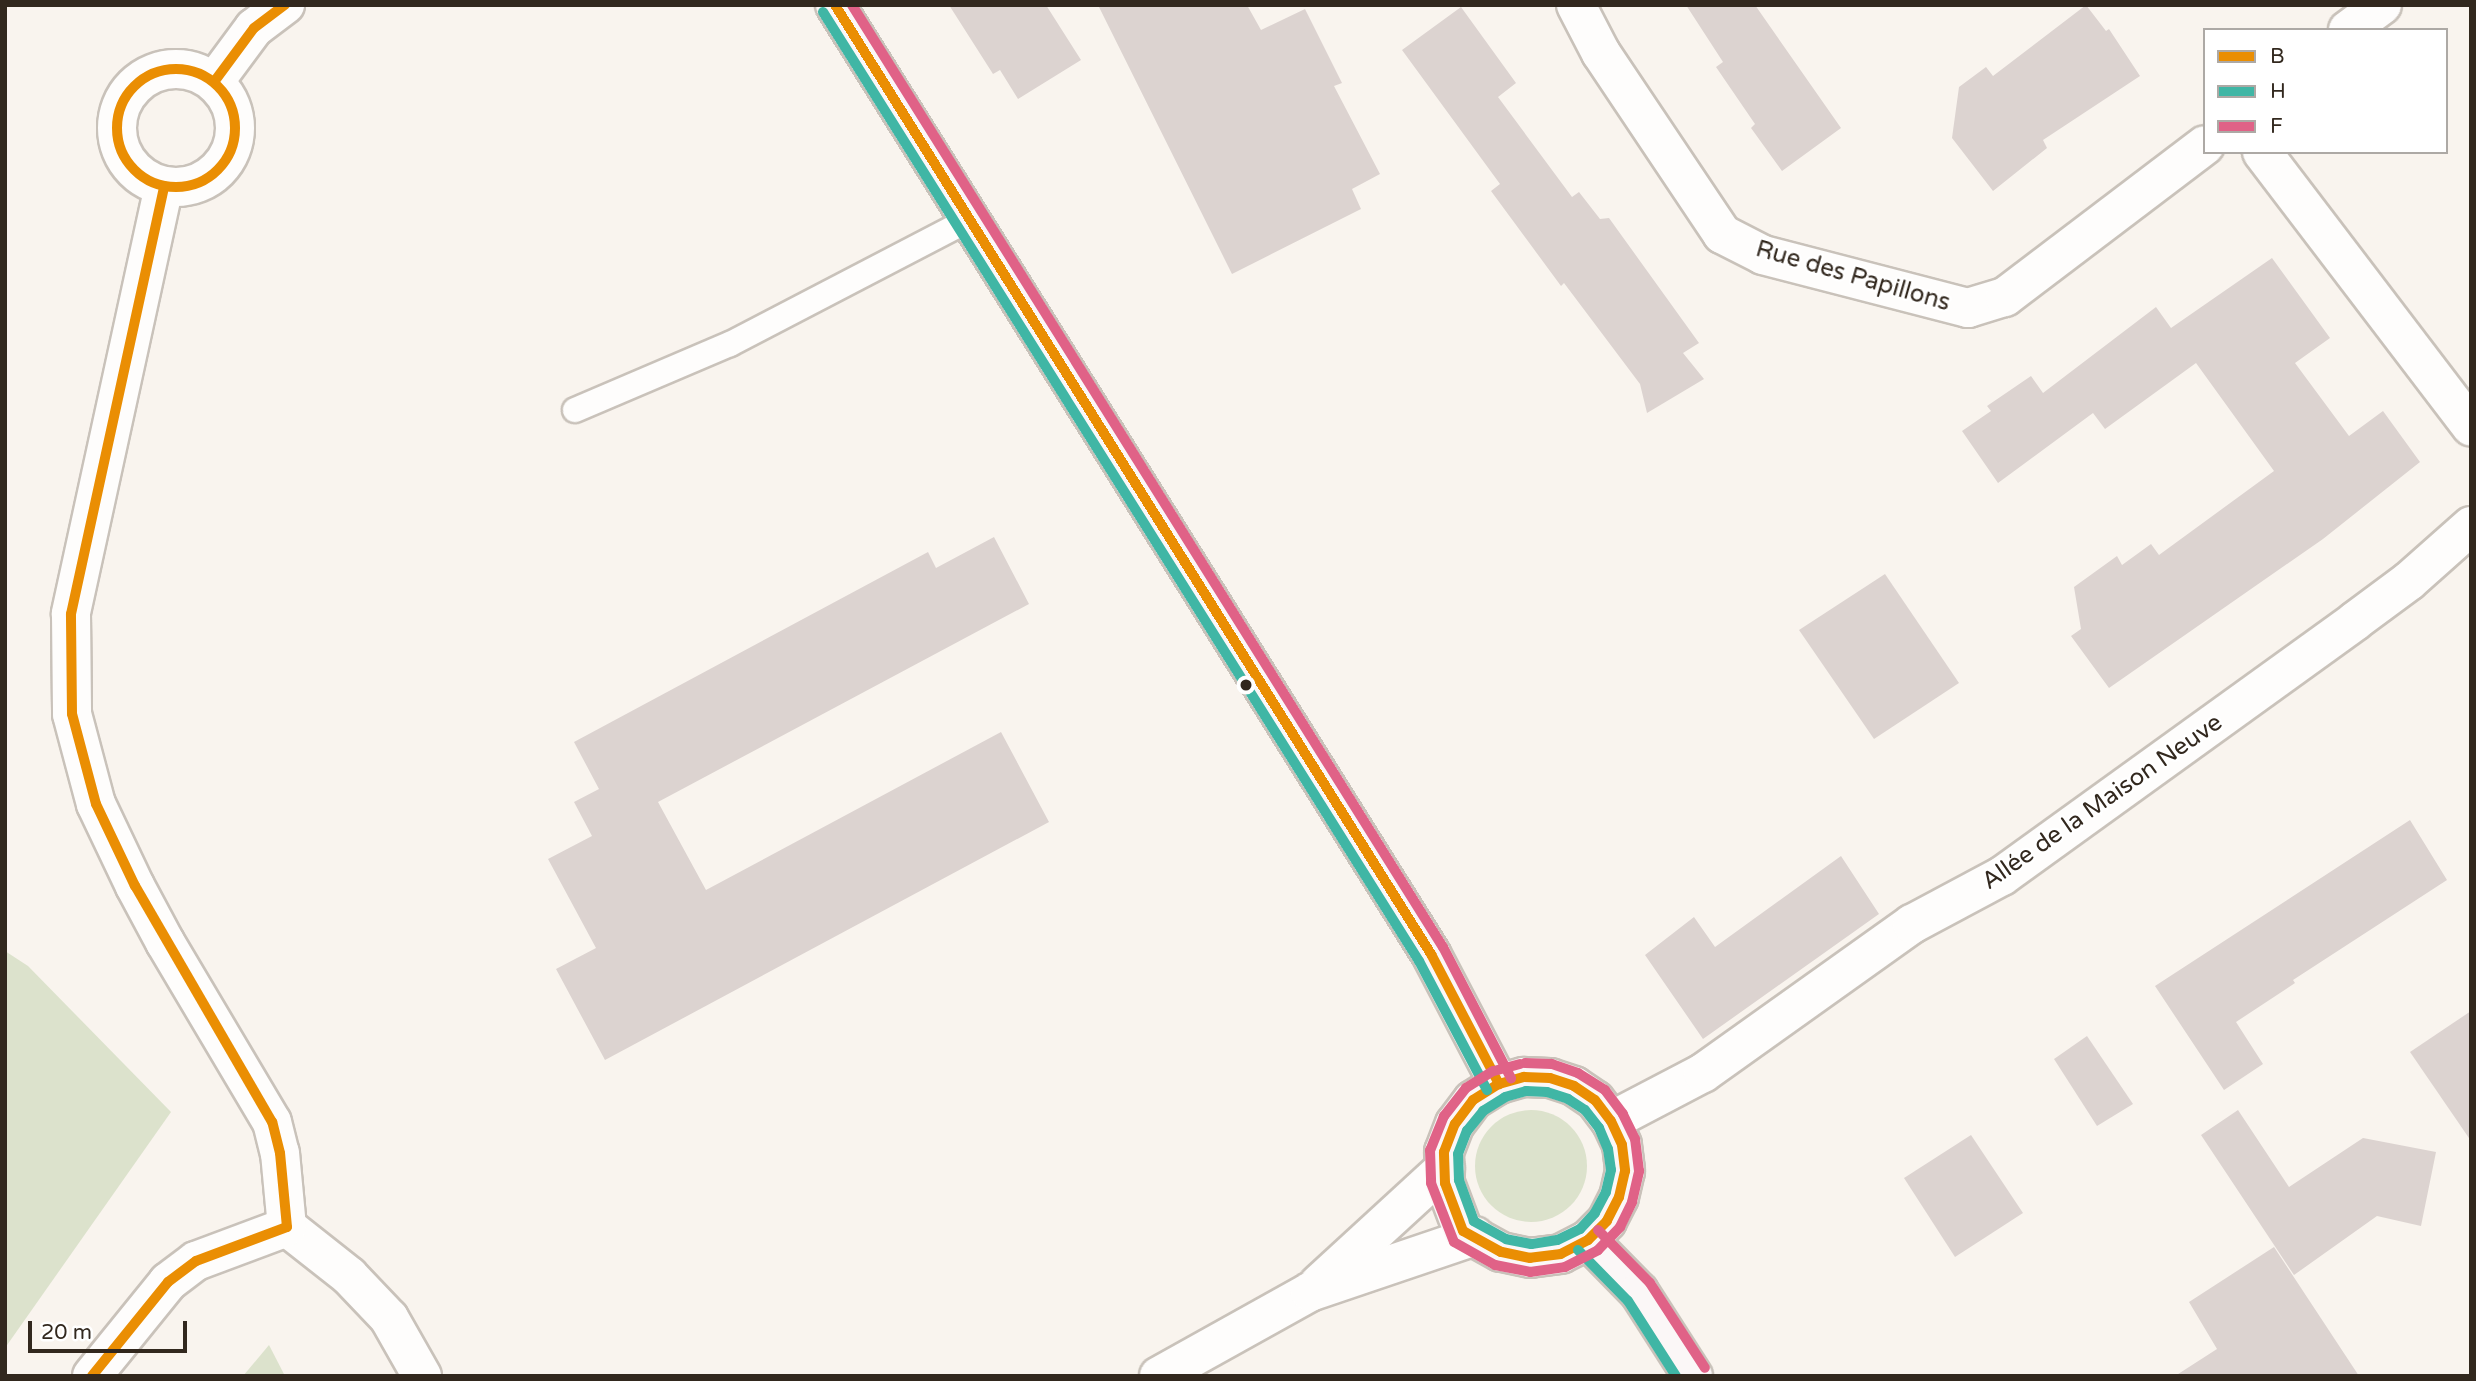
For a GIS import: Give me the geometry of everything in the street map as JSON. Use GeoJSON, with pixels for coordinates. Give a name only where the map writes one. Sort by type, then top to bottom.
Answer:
{"type":"FeatureCollection","features":[{"type":"Feature","properties":{"kind":"main road"},"geometry":{"type":"LineString","coordinates":[[835,5],[1431,954],[1499,1084]]}},
{"type":"Feature","properties":{"kind":"main road"},"geometry":{"type":"LineString","coordinates":[[1524,1077],[1550,1079],[1574,1086],[1595,1100],[1611,1121],[1622,1145],[1625,1171],[1619,1197],[1607,1221],[1588,1240],[1561,1254],[1531,1258],[1500,1252],[1463,1231],[1445,1183],[1444,1152],[1455,1124],[1474,1100],[1499,1084],[1524,1077]]}},
{"type":"Feature","properties":{"kind":"main road"},"geometry":{"type":"LineString","coordinates":[[1588,1240],[1639,1292],[1693,1376]]}},
{"type":"Feature","properties":{"kind":"street"},"geometry":{"type":"LineString","coordinates":[[214,82],[254,28],[285,5]]}},
{"type":"Feature","properties":{"kind":"street","name":"Rue des Papillons"},"geometry":{"type":"LineString","coordinates":[[1576,5],[1601,53],[1722,234],[1763,255],[1968,308],[2005,297],[2203,147]]}},
{"type":"Feature","properties":{"kind":"street"},"geometry":{"type":"LineString","coordinates":[[2351,28],[2382,5]]}},
{"type":"Feature","properties":{"kind":"street"},"geometry":{"type":"LineString","coordinates":[[178,68],[198,72],[214,82],[228,98],[234,116],[235,136],[229,155],[218,170],[202,181],[183,187],[164,186],[146,178],[132,166],[121,150],[117,131],[119,112],[127,95],[141,80],[159,71],[178,68]]}},
{"type":"Feature","properties":{"kind":"street"},"geometry":{"type":"LineString","coordinates":[[2264,154],[2471,426]]}},
{"type":"Feature","properties":{"kind":"street"},"geometry":{"type":"LineString","coordinates":[[164,186],[71,614],[72,713],[96,804],[130,874],[165,942],[272,1122],[282,1164],[287,1227],[349,1276],[389,1318],[422,1376]]}},
{"type":"Feature","properties":{"kind":"street","name":"Allée de la Maison Neuve"},"geometry":{"type":"LineString","coordinates":[[1611,1121],[1703,1073],[1912,924],[2002,876],[2409,581],[2471,526]]}},
{"type":"Feature","properties":{"kind":"street"},"geometry":{"type":"LineString","coordinates":[[1310,1292],[1445,1168]]}},
{"type":"Feature","properties":{"kind":"street"},"geometry":{"type":"LineString","coordinates":[[92,1376],[168,1282],[196,1261],[287,1227]]}},
{"type":"Feature","properties":{"kind":"street"},"geometry":{"type":"LineString","coordinates":[[1159,1376],[1310,1292],[1475,1236]]}},
{"type":"Feature","properties":{"kind":"lane"},"geometry":{"type":"LineString","coordinates":[[575,410],[730,344],[970,219]]}},
{"type":"Feature","properties":{"kind":"green space"},"geometry":{"type":"Polygon","coordinates":[[[5,951],[28,966],[171,1112],[5,1348],[5,951]]]}},
{"type":"Feature","properties":{"kind":"green space"},"geometry":{"type":"Polygon","coordinates":[[[1531,1110],[1552,1114],[1571,1126],[1583,1145],[1587,1166],[1583,1187],[1571,1206],[1552,1218],[1531,1222],[1510,1218],[1491,1206],[1479,1187],[1475,1166],[1479,1145],[1491,1126],[1510,1114],[1531,1110]]]}},
{"type":"Feature","properties":{"kind":"green space"},"geometry":{"type":"Polygon","coordinates":[[[269,1345],[285,1376],[243,1376],[269,1345]]]}},
{"type":"Feature","properties":{"kind":"building"},"geometry":{"type":"Polygon","coordinates":[[[949,5],[1046,5],[1081,60],[1018,99],[1000,70],[993,74],[949,5]]]}},
{"type":"Feature","properties":{"kind":"building"},"geometry":{"type":"Polygon","coordinates":[[[1098,5],[1247,5],[1261,30],[1305,9],[1342,83],[1334,86],[1380,174],[1352,189],[1361,209],[1232,274],[1098,5]]]}},
{"type":"Feature","properties":{"kind":"building"},"geometry":{"type":"Polygon","coordinates":[[[1686,5],[1755,5],[1841,128],[1782,171],[1751,128],[1755,124],[1716,67],[1723,62],[1686,5]]]}},
{"type":"Feature","properties":{"kind":"building"},"geometry":{"type":"Polygon","coordinates":[[[2086,5],[2106,31],[2109,29],[2140,76],[2043,140],[2047,148],[1993,191],[1952,138],[1959,87],[1986,67],[1993,76],[2086,5]]]}},
{"type":"Feature","properties":{"kind":"building"},"geometry":{"type":"Polygon","coordinates":[[[1461,7],[1516,83],[1498,97],[1572,197],[1579,192],[1600,219],[1609,218],[1699,343],[1683,353],[1704,379],[1647,413],[1640,384],[1564,283],[1561,286],[1491,191],[1500,184],[1402,50],[1461,7]]]}},
{"type":"Feature","properties":{"kind":"building"},"geometry":{"type":"Polygon","coordinates":[[[2272,258],[2330,338],[2295,363],[2349,436],[2383,411],[2420,462],[2323,539],[2109,688],[2071,636],[2081,629],[2074,587],[2117,556],[2122,565],[2151,544],[2159,555],[2274,471],[2196,363],[2105,429],[2093,413],[1998,483],[1962,431],[1991,411],[1987,406],[2031,376],[2043,393],[2156,307],[2171,328],[2272,258]]]}},
{"type":"Feature","properties":{"kind":"building"},"geometry":{"type":"Polygon","coordinates":[[[994,537],[1029,604],[658,802],[706,890],[1001,732],[1049,822],[605,1060],[556,969],[596,948],[548,859],[592,836],[574,802],[599,789],[574,742],[928,552],[936,568],[994,537]]]}},
{"type":"Feature","properties":{"kind":"building"},"geometry":{"type":"Polygon","coordinates":[[[1885,574],[1959,683],[1874,739],[1799,630],[1885,574]]]}},
{"type":"Feature","properties":{"kind":"building"},"geometry":{"type":"Polygon","coordinates":[[[2410,820],[2447,880],[2293,980],[2295,983],[2236,1022],[2263,1064],[2224,1090],[2155,986],[2410,820]]]}},
{"type":"Feature","properties":{"kind":"building"},"geometry":{"type":"Polygon","coordinates":[[[1841,856],[1879,914],[1703,1039],[1645,955],[1694,917],[1715,947],[1841,856]]]}},
{"type":"Feature","properties":{"kind":"building"},"geometry":{"type":"Polygon","coordinates":[[[2471,1011],[2471,1141],[2410,1052],[2471,1011]]]}},
{"type":"Feature","properties":{"kind":"building"},"geometry":{"type":"Polygon","coordinates":[[[2087,1036],[2133,1104],[2097,1126],[2054,1059],[2087,1036]]]}},
{"type":"Feature","properties":{"kind":"building"},"geometry":{"type":"Polygon","coordinates":[[[2238,1110],[2289,1187],[2363,1138],[2436,1152],[2421,1226],[2377,1216],[2294,1275],[2201,1135],[2238,1110]]]}},
{"type":"Feature","properties":{"kind":"building"},"geometry":{"type":"Polygon","coordinates":[[[1971,1135],[2023,1213],[1955,1257],[1904,1178],[1971,1135]]]}},
{"type":"Feature","properties":{"kind":"building"},"geometry":{"type":"Polygon","coordinates":[[[2274,1247],[2359,1376],[2175,1376],[2217,1349],[2189,1302],[2274,1247]]]}},
{"type":"Feature","properties":{"kind":"transit line","name":"B"},"geometry":{"type":"LineString","coordinates":[[214,82],[254,28],[285,5]]}},
{"type":"Feature","properties":{"kind":"transit line","name":"B"},"geometry":{"type":"LineString","coordinates":[[835,5],[1431,954],[1499,1084]]}},
{"type":"Feature","properties":{"kind":"transit line","name":"F"},"geometry":{"type":"LineString","coordinates":[[852,5],[1443,947],[1511,1078]]}},
{"type":"Feature","properties":{"kind":"transit line","name":"H"},"geometry":{"type":"LineString","coordinates":[[823,12],[1419,961],[1487,1090]]}},
{"type":"Feature","properties":{"kind":"transit line","name":"B"},"geometry":{"type":"LineString","coordinates":[[176,69],[187,70],[209,79],[225,95],[234,117],[235,128],[234,139],[225,161],[209,177],[187,186],[176,187],[165,186],[143,177],[127,161],[118,139],[117,128],[118,117],[127,95],[143,79],[165,70],[176,69]]}},
{"type":"Feature","properties":{"kind":"transit line","name":"B"},"geometry":{"type":"LineString","coordinates":[[92,1376],[168,1282],[196,1261],[287,1227],[280,1153],[272,1122],[135,886],[96,804],[72,714],[71,614],[164,186]]}},
{"type":"Feature","properties":{"kind":"transit line","name":"F"},"geometry":{"type":"LineString","coordinates":[[1520,1064],[1493,1071],[1466,1088],[1444,1116],[1430,1150],[1431,1183],[1454,1242],[1495,1265],[1530,1272],[1565,1267],[1598,1250],[1620,1227],[1632,1202],[1639,1171],[1635,1139],[1623,1114],[1605,1090],[1578,1073],[1552,1064],[1525,1063]]}},
{"type":"Feature","properties":{"kind":"transit line","name":"B"},"geometry":{"type":"LineString","coordinates":[[1524,1077],[1550,1078],[1574,1086],[1595,1100],[1611,1121],[1622,1145],[1625,1171],[1619,1197],[1607,1221],[1588,1240],[1561,1254],[1530,1258],[1501,1252],[1463,1231],[1445,1183],[1444,1152],[1455,1124],[1473,1100],[1499,1084],[1524,1077]]}},
{"type":"Feature","properties":{"kind":"transit line","name":"H"},"geometry":{"type":"LineString","coordinates":[[1526,1091],[1547,1092],[1568,1099],[1585,1110],[1599,1128],[1608,1149],[1611,1170],[1606,1192],[1595,1213],[1580,1229],[1557,1240],[1531,1244],[1506,1239],[1474,1221],[1459,1180],[1458,1154],[1467,1131],[1483,1111],[1505,1097],[1526,1091]]}},
{"type":"Feature","properties":{"kind":"transit line","name":"F"},"geometry":{"type":"LineString","coordinates":[[1598,1230],[1650,1283],[1705,1368]]}},
{"type":"Feature","properties":{"kind":"transit line","name":"H"},"geometry":{"type":"LineString","coordinates":[[1578,1250],[1628,1301],[1676,1376]]}}]}
